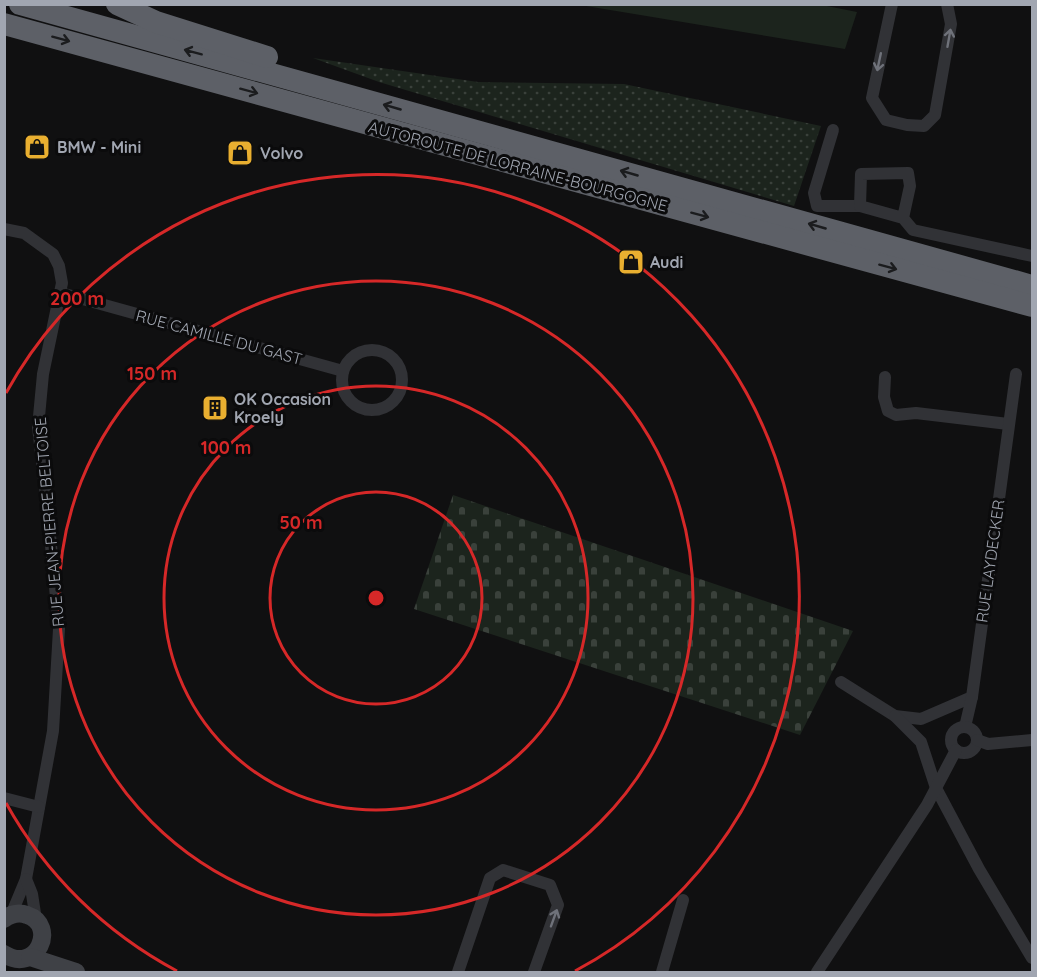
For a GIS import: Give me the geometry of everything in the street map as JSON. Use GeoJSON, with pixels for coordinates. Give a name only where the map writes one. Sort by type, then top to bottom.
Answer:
{"type":"FeatureCollection","features":[{"type":"Feature","properties":{"kind":"highway","name":"AUTOROUTE DE LORRAINE-BOURGOGNE"},"geometry":{"type":"LineString","coordinates":[[20,4],[1032,286]]}},
{"type":"Feature","properties":{"kind":"highway"},"geometry":{"type":"LineString","coordinates":[[117,4],[156,22],[312,72],[330,90]]}},
{"type":"Feature","properties":{"kind":"highway","name":"AUTOROUTE DE LORRAINE-BOURGOGNE"},"geometry":{"type":"LineString","coordinates":[[4,24],[1032,306]]}},
{"type":"Feature","properties":{"kind":"main road"},"geometry":{"type":"LineString","coordinates":[[8,917],[23,914],[36,920],[42,934],[39,948],[17,960]]}},
{"type":"Feature","properties":{"kind":"main road"},"geometry":{"type":"LineString","coordinates":[[42,941],[74,972]]}},
{"type":"Feature","properties":{"kind":"main road"},"geometry":{"type":"LineString","coordinates":[[17,960],[74,972]]}},
{"type":"Feature","properties":{"kind":"street"},"geometry":{"type":"LineString","coordinates":[[892,4],[872,98],[886,120],[924,126],[935,115],[951,24],[947,4]]}},
{"type":"Feature","properties":{"kind":"street"},"geometry":{"type":"LineString","coordinates":[[833,130],[814,193],[817,206],[860,206],[903,218],[913,230],[1032,255]]}},
{"type":"Feature","properties":{"kind":"street"},"geometry":{"type":"LineString","coordinates":[[860,206],[861,174],[908,173],[910,186],[903,218]]}},
{"type":"Feature","properties":{"kind":"street","name":"RUE JEAN-PIERRE BELTOISE"},"geometry":{"type":"LineString","coordinates":[[4,229],[24,233],[52,254],[59,266],[62,283],[44,374],[38,427],[58,629],[53,730],[26,879]]}},
{"type":"Feature","properties":{"kind":"street","name":"RUE CAMILLE DU GAST"},"geometry":{"type":"LineString","coordinates":[[61,293],[343,371]]}},
{"type":"Feature","properties":{"kind":"street"},"geometry":{"type":"LineString","coordinates":[[363,351],[382,351],[397,363],[401,371],[400,390],[387,406],[368,409],[358,406],[344,391],[343,371],[347,363],[363,351]]}},
{"type":"Feature","properties":{"kind":"street","name":"RUE LAYDECKER"},"geometry":{"type":"LineString","coordinates":[[965,727],[972,697],[1016,374]]}},
{"type":"Feature","properties":{"kind":"street"},"geometry":{"type":"LineString","coordinates":[[885,377],[885,405],[888,411],[896,415],[916,413],[1008,424]]}},
{"type":"Feature","properties":{"kind":"street"},"geometry":{"type":"LineString","coordinates":[[841,682],[894,716],[921,742],[936,788],[979,869],[1032,958]]}},
{"type":"Feature","properties":{"kind":"street"},"geometry":{"type":"LineString","coordinates":[[894,716],[921,719],[972,697]]}},
{"type":"Feature","properties":{"kind":"street"},"geometry":{"type":"LineString","coordinates":[[965,727],[975,733],[977,740],[971,750],[963,752],[956,750],[951,743],[952,735],[957,729],[965,727]]}},
{"type":"Feature","properties":{"kind":"street"},"geometry":{"type":"LineString","coordinates":[[977,740],[988,744],[1032,740]]}},
{"type":"Feature","properties":{"kind":"street"},"geometry":{"type":"LineString","coordinates":[[817,972],[936,788],[956,750]]}},
{"type":"Feature","properties":{"kind":"street"},"geometry":{"type":"LineString","coordinates":[[4,798],[39,807]]}},
{"type":"Feature","properties":{"kind":"street"},"geometry":{"type":"LineString","coordinates":[[458,972],[490,878],[503,870],[550,885],[558,905],[534,972]]}},
{"type":"Feature","properties":{"kind":"street"},"geometry":{"type":"LineString","coordinates":[[8,917],[26,879]]}},
{"type":"Feature","properties":{"kind":"street"},"geometry":{"type":"LineString","coordinates":[[26,879],[32,894],[36,920]]}},
{"type":"Feature","properties":{"kind":"street"},"geometry":{"type":"LineString","coordinates":[[662,972],[683,900]]}},
{"type":"Feature","properties":{"kind":"green space"},"geometry":{"type":"Polygon","coordinates":[[[580,5],[822,5],[857,12],[845,49],[580,5]]]}},
{"type":"Feature","properties":{"kind":"green space"},"geometry":{"type":"Polygon","coordinates":[[[313,58],[478,82],[624,84],[821,126],[794,206],[379,82],[313,58]]]}},
{"type":"Feature","properties":{"kind":"green space"},"geometry":{"type":"Polygon","coordinates":[[[453,495],[853,631],[800,735],[414,609],[453,495]]]}},
{"type":"Feature","properties":{"kind":"place","name":"BMW - Mini"},"geometry":{"type":"Point","coordinates":[37,147]}},
{"type":"Feature","properties":{"kind":"place","name":"Volvo"},"geometry":{"type":"Point","coordinates":[240,153]}},
{"type":"Feature","properties":{"kind":"place","name":"Audi"},"geometry":{"type":"Point","coordinates":[631,262]}},
{"type":"Feature","properties":{"kind":"place","name":"OK Occasion Kroely"},"geometry":{"type":"Point","coordinates":[215,408]}}]}
